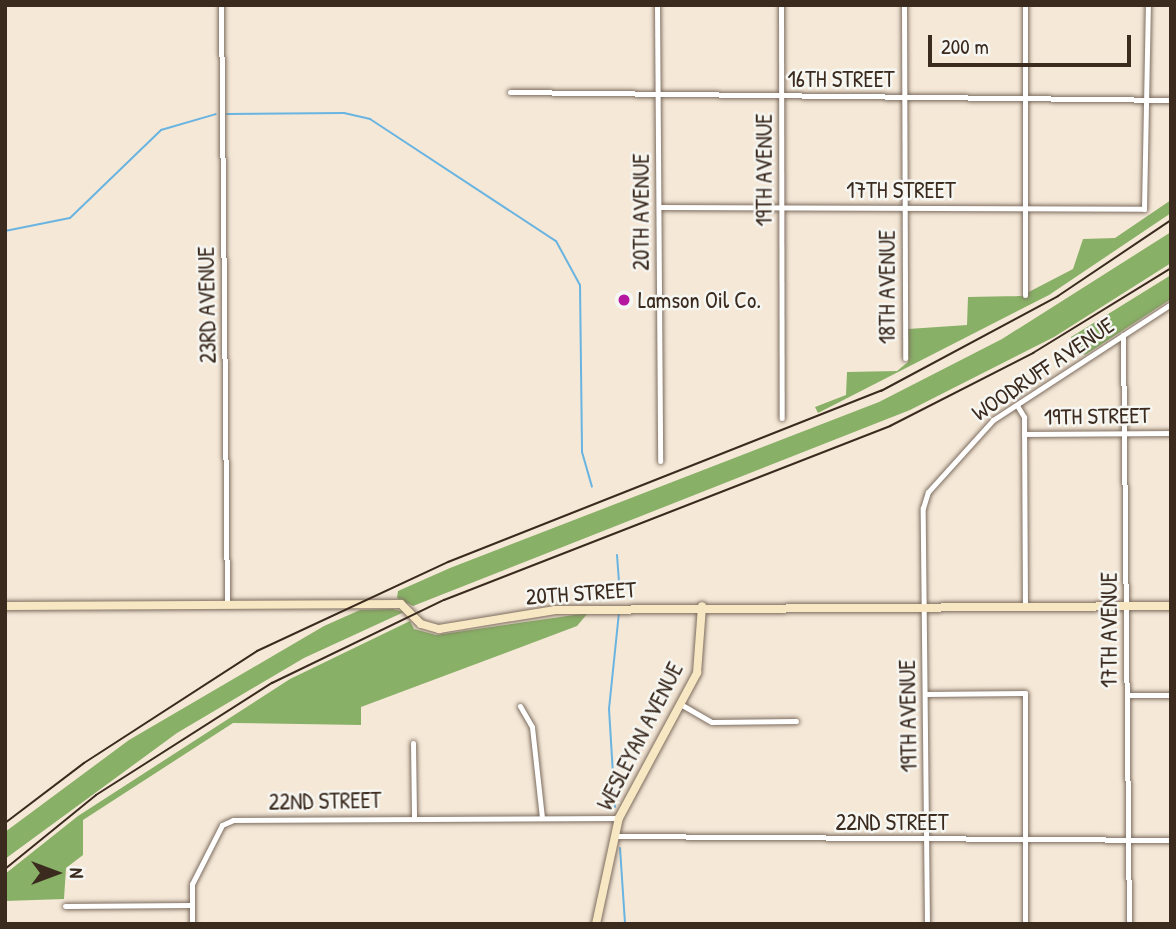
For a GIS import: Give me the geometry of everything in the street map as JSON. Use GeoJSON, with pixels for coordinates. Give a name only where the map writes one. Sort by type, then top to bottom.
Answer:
{"type":"FeatureCollection","features":[{"type":"Feature","properties":{"kind":"street","name":"23RD AVENUE"},"geometry":{"type":"LineString","coordinates":[[220,5],[227,604]]}},
{"type":"Feature","properties":{"kind":"street","name":"20TH AVENUE"},"geometry":{"type":"LineString","coordinates":[[657,5],[660,461]]}},
{"type":"Feature","properties":{"kind":"street","name":"19TH AVENUE"},"geometry":{"type":"LineString","coordinates":[[781,5],[782,418]]}},
{"type":"Feature","properties":{"kind":"street","name":"18TH AVENUE"},"geometry":{"type":"LineString","coordinates":[[904,5],[905,358]]}},
{"type":"Feature","properties":{"kind":"street"},"geometry":{"type":"LineString","coordinates":[[1025,5],[1025,295]]}},
{"type":"Feature","properties":{"kind":"street"},"geometry":{"type":"LineString","coordinates":[[1148,5],[1148,100]]}},
{"type":"Feature","properties":{"kind":"street","name":"16TH STREET"},"geometry":{"type":"LineString","coordinates":[[510,92],[1171,100]]}},
{"type":"Feature","properties":{"kind":"street","name":"17TH STREET"},"geometry":{"type":"LineString","coordinates":[[659,206],[1144,209],[1148,100]]}},
{"type":"Feature","properties":{"kind":"street","name":"WOODRUFF AVENUE"},"geometry":{"type":"LineString","coordinates":[[923,508],[928,492],[979,433],[1171,304]]}},
{"type":"Feature","properties":{"kind":"street","name":"17TH AVENUE"},"geometry":{"type":"LineString","coordinates":[[1123,335],[1129,924]]}},
{"type":"Feature","properties":{"kind":"street"},"geometry":{"type":"LineString","coordinates":[[1018,407],[1024,434],[1025,606]]}},
{"type":"Feature","properties":{"kind":"street","name":"19TH STREET"},"geometry":{"type":"LineString","coordinates":[[1024,434],[1171,433]]}},
{"type":"Feature","properties":{"kind":"street","name":"19TH AVENUE"},"geometry":{"type":"LineString","coordinates":[[923,508],[928,924]]}},
{"type":"Feature","properties":{"kind":"street","name":"20TH STREET"},"geometry":{"type":"LineString","coordinates":[[5,606],[401,604],[421,624],[439,629],[555,610],[702,606],[1171,606]]}},
{"type":"Feature","properties":{"kind":"street","name":"WESLEYAN AVENUE"},"geometry":{"type":"LineString","coordinates":[[596,924],[613,835],[619,818],[697,673],[702,606]]}},
{"type":"Feature","properties":{"kind":"street"},"geometry":{"type":"LineString","coordinates":[[925,694],[1025,694],[1025,924]]}},
{"type":"Feature","properties":{"kind":"street"},"geometry":{"type":"LineString","coordinates":[[1127,695],[1171,695]]}},
{"type":"Feature","properties":{"kind":"street"},"geometry":{"type":"LineString","coordinates":[[681,705],[712,722],[796,721]]}},
{"type":"Feature","properties":{"kind":"street"},"geometry":{"type":"LineString","coordinates":[[520,706],[532,727],[542,817]]}},
{"type":"Feature","properties":{"kind":"street"},"geometry":{"type":"LineString","coordinates":[[413,743],[414,816]]}},
{"type":"Feature","properties":{"kind":"street","name":"22ND STREET"},"geometry":{"type":"LineString","coordinates":[[192,924],[191,905],[199,867],[222,825],[233,820],[414,816],[619,818]]}},
{"type":"Feature","properties":{"kind":"street","name":"22ND STREET"},"geometry":{"type":"LineString","coordinates":[[613,835],[1171,840]]}},
{"type":"Feature","properties":{"kind":"street"},"geometry":{"type":"LineString","coordinates":[[65,906],[191,905]]}},
{"type":"Feature","properties":{"kind":"green space"},"geometry":{"type":"Polygon","coordinates":[[[1171,200],[1171,213],[1049,295],[818,413],[815,407],[846,395],[847,372],[897,371],[908,362],[908,329],[967,325],[968,297],[1021,296],[1073,269],[1083,239],[1115,238],[1171,200]]]}},
{"type":"Feature","properties":{"kind":"green space"},"geometry":{"type":"Polygon","coordinates":[[[1171,232],[1171,263],[1054,337],[910,410],[413,606],[397,598],[398,591],[450,568],[879,402],[1002,339],[1171,232]]]}},
{"type":"Feature","properties":{"kind":"green space"},"geometry":{"type":"Polygon","coordinates":[[[1171,275],[1171,299],[1085,355],[1071,347],[1071,337],[1171,275]]]}},
{"type":"Feature","properties":{"kind":"green space"},"geometry":{"type":"Polygon","coordinates":[[[393,609],[404,612],[304,658],[177,733],[5,859],[5,832],[129,740],[324,626],[360,610],[393,609]]]}},
{"type":"Feature","properties":{"kind":"green space"},"geometry":{"type":"Polygon","coordinates":[[[588,613],[577,626],[361,707],[361,725],[233,723],[83,820],[83,855],[66,868],[64,899],[5,901],[5,874],[78,816],[290,679],[410,621],[414,629],[436,635],[588,613]]]}},
{"type":"Feature","properties":{"kind":"waterway"},"geometry":{"type":"LineString","coordinates":[[227,114],[344,113],[370,119],[556,241],[580,285],[582,452],[592,487]]}},
{"type":"Feature","properties":{"kind":"waterway"},"geometry":{"type":"LineString","coordinates":[[5,231],[70,218],[161,130],[216,114]]}},
{"type":"Feature","properties":{"kind":"waterway"},"geometry":{"type":"LineString","coordinates":[[617,555],[620,596]]}},
{"type":"Feature","properties":{"kind":"waterway"},"geometry":{"type":"LineString","coordinates":[[615,807],[609,709],[619,613]]}},
{"type":"Feature","properties":{"kind":"waterway"},"geometry":{"type":"LineString","coordinates":[[620,848],[625,924]]}},
{"type":"Feature","properties":{"kind":"railway"},"geometry":{"type":"LineString","coordinates":[[5,823],[84,763],[257,651],[448,562],[881,391],[1058,296],[1171,220]]}},
{"type":"Feature","properties":{"kind":"railway"},"geometry":{"type":"LineString","coordinates":[[5,869],[96,795],[272,683],[444,600],[890,426],[1033,353],[1171,268]]}},
{"type":"Feature","properties":{"kind":"place","name":"Lamson Oil Co."},"geometry":{"type":"Point","coordinates":[624,300]}}]}
